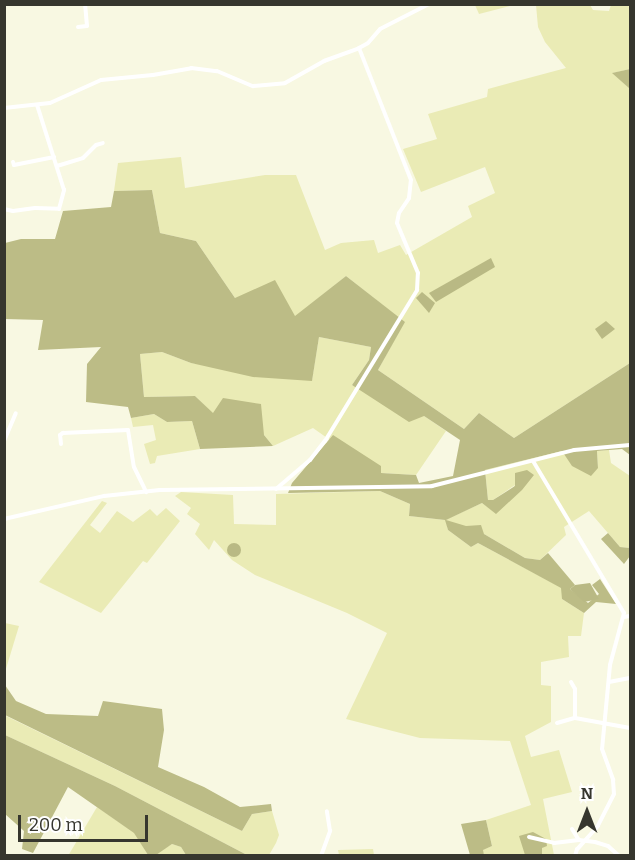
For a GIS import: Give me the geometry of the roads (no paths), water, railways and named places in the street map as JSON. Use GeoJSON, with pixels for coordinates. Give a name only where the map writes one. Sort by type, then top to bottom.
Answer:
{"type":"FeatureCollection","features":[{"type":"Feature","properties":{"kind":"street"},"geometry":{"type":"LineString","coordinates":[[78,27],[87,26],[85,4]]}},
{"type":"Feature","properties":{"kind":"street"},"geometry":{"type":"LineString","coordinates":[[4,108],[37,105],[60,99],[100,80],[191,68],[210,69],[253,86],[285,83],[324,61],[359,48],[380,29],[429,4]]}},
{"type":"Feature","properties":{"kind":"street"},"geometry":{"type":"LineString","coordinates":[[276,490],[310,460],[325,441],[417,290],[418,273],[397,223],[399,213],[410,198],[411,180],[359,48]]}},
{"type":"Feature","properties":{"kind":"street"},"geometry":{"type":"LineString","coordinates":[[4,209],[59,209],[64,190],[37,105]]}},
{"type":"Feature","properties":{"kind":"street"},"geometry":{"type":"LineString","coordinates":[[57,166],[83,158],[96,145],[103,143]]}},
{"type":"Feature","properties":{"kind":"street"},"geometry":{"type":"LineString","coordinates":[[13,162],[14,165],[54,157]]}},
{"type":"Feature","properties":{"kind":"street"},"geometry":{"type":"LineString","coordinates":[[4,441],[16,413]]}},
{"type":"Feature","properties":{"kind":"street"},"geometry":{"type":"LineString","coordinates":[[61,444],[60,435],[63,433],[128,430],[134,467],[146,492]]}},
{"type":"Feature","properties":{"kind":"street"},"geometry":{"type":"LineString","coordinates":[[4,519],[104,496],[146,492],[432,486],[586,448],[630,445]]}},
{"type":"Feature","properties":{"kind":"street"},"geometry":{"type":"LineString","coordinates":[[533,461],[621,604],[624,618],[610,665],[602,749],[614,788],[612,798],[598,826],[582,841],[575,855]]}},
{"type":"Feature","properties":{"kind":"street"},"geometry":{"type":"LineString","coordinates":[[624,618],[630,616]]}},
{"type":"Feature","properties":{"kind":"street"},"geometry":{"type":"LineString","coordinates":[[609,682],[630,678]]}},
{"type":"Feature","properties":{"kind":"street"},"geometry":{"type":"LineString","coordinates":[[572,682],[575,688],[575,718]]}},
{"type":"Feature","properties":{"kind":"street"},"geometry":{"type":"LineString","coordinates":[[557,723],[575,718],[630,728]]}},
{"type":"Feature","properties":{"kind":"street"},"geometry":{"type":"LineString","coordinates":[[321,855],[330,831],[327,810]]}},
{"type":"Feature","properties":{"kind":"street"},"geometry":{"type":"LineString","coordinates":[[572,829],[582,841]]}},
{"type":"Feature","properties":{"kind":"street"},"geometry":{"type":"LineString","coordinates":[[529,837],[554,843],[582,841],[608,846],[619,855]]}}]}
